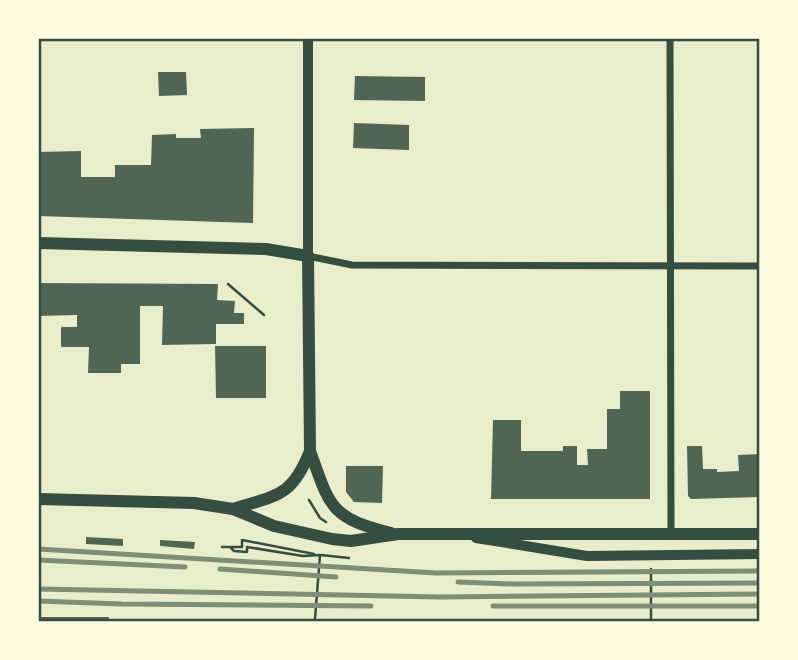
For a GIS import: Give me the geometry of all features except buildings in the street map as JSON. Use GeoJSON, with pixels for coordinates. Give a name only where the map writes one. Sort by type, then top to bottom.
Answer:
{"type":"FeatureCollection","features":[{"type":"Feature","properties":{"kind":"main road"},"geometry":{"type":"LineString","coordinates":[[308,38],[310,451],[333,508],[361,526],[398,534]]}},
{"type":"Feature","properties":{"kind":"main road"},"geometry":{"type":"LineString","coordinates":[[38,243],[266,249],[308,256]]}},
{"type":"Feature","properties":{"kind":"main road"},"geometry":{"type":"LineString","coordinates":[[233,509],[284,493],[301,475],[310,451]]}},
{"type":"Feature","properties":{"kind":"main road"},"geometry":{"type":"LineString","coordinates":[[38,499],[194,503],[233,509],[274,526],[351,541],[398,534],[760,534]]}},
{"type":"Feature","properties":{"kind":"street"},"geometry":{"type":"LineString","coordinates":[[670,38],[671,534]]}},
{"type":"Feature","properties":{"kind":"street"},"geometry":{"type":"LineString","coordinates":[[308,256],[352,265],[760,266]]}},
{"type":"Feature","properties":{"kind":"street"},"geometry":{"type":"LineString","coordinates":[[448,534],[587,556],[760,554]]}},
{"type":"Feature","properties":{"kind":"path"},"geometry":{"type":"LineString","coordinates":[[228,284],[264,316]]}},
{"type":"Feature","properties":{"kind":"path"},"geometry":{"type":"LineString","coordinates":[[304,497],[309,500],[315,498]]}},
{"type":"Feature","properties":{"kind":"path"},"geometry":{"type":"LineString","coordinates":[[222,547],[242,547],[242,540],[349,558]]}},
{"type":"Feature","properties":{"kind":"path"},"geometry":{"type":"LineString","coordinates":[[231,548],[234,551],[247,552],[247,547],[303,556],[320,555]]}},
{"type":"Feature","properties":{"kind":"path"},"geometry":{"type":"LineString","coordinates":[[310,621],[314,619],[320,555]]}},
{"type":"Feature","properties":{"kind":"path"},"geometry":{"type":"LineString","coordinates":[[651,621],[652,558]]}},
{"type":"Feature","properties":{"kind":"railway"},"geometry":{"type":"LineString","coordinates":[[38,549],[436,573],[760,571]]}},
{"type":"Feature","properties":{"kind":"railway"},"geometry":{"type":"LineString","coordinates":[[38,560],[185,567]]}},
{"type":"Feature","properties":{"kind":"railway"},"geometry":{"type":"LineString","coordinates":[[220,569],[336,577]]}},
{"type":"Feature","properties":{"kind":"railway"},"geometry":{"type":"LineString","coordinates":[[458,582],[760,583]]}},
{"type":"Feature","properties":{"kind":"railway"},"geometry":{"type":"LineString","coordinates":[[38,589],[440,597],[760,594]]}},
{"type":"Feature","properties":{"kind":"railway"},"geometry":{"type":"LineString","coordinates":[[38,601],[371,606]]}},
{"type":"Feature","properties":{"kind":"railway"},"geometry":{"type":"LineString","coordinates":[[493,606],[760,606]]}}]}
